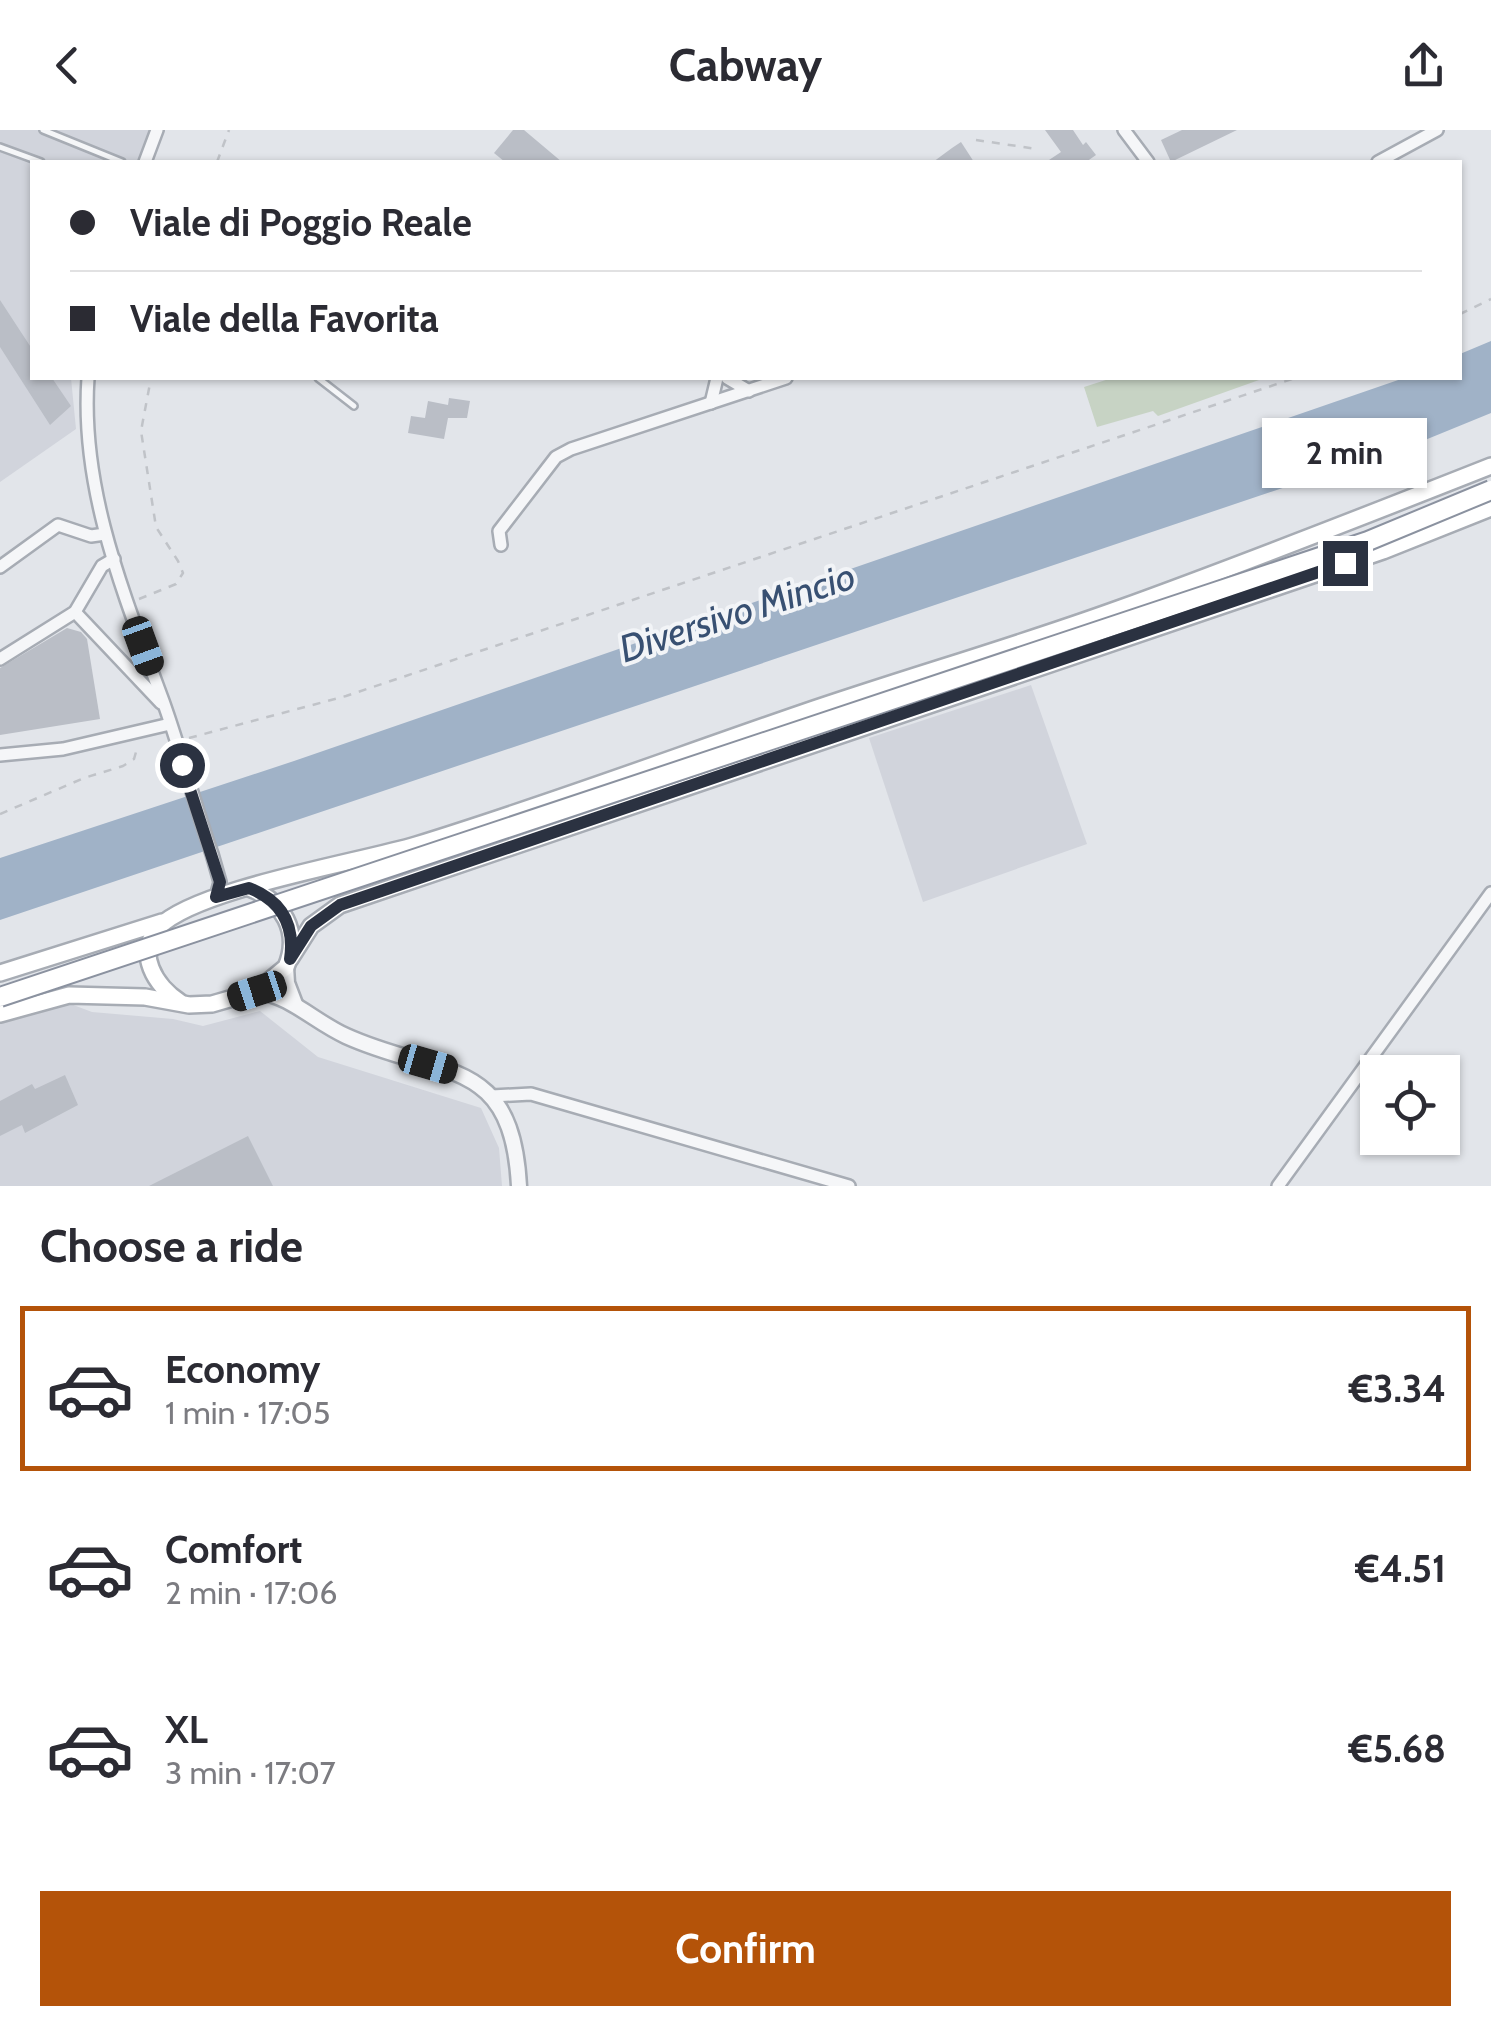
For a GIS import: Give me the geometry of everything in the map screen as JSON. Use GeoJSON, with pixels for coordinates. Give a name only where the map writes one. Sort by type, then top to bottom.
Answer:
{"type":"FeatureCollection","features":[{"type":"Feature","properties":{"kind":"highway"},"geometry":{"type":"LineString","coordinates":[[0,997],[1368,541],[1491,490]]}},
{"type":"Feature","properties":{"kind":"main road"},"geometry":{"type":"LineString","coordinates":[[0,973],[166,921],[218,890],[242,890],[415,845],[1115,610],[1491,466]]}},
{"type":"Feature","properties":{"kind":"main road"},"geometry":{"type":"LineString","coordinates":[[0,1014],[69,995],[212,1004],[257,991],[288,963],[311,926],[340,905],[1382,550],[1491,508]]}},
{"type":"Feature","properties":{"kind":"main road"},"geometry":{"type":"LineString","coordinates":[[242,890],[271,899],[286,917],[291,936],[288,963]]}},
{"type":"Feature","properties":{"kind":"main road"},"geometry":{"type":"LineString","coordinates":[[166,921],[150,940],[150,964],[160,986],[180,1002]]}},
{"type":"Feature","properties":{"kind":"street"},"geometry":{"type":"LineString","coordinates":[[146,160],[157,130]]}},
{"type":"Feature","properties":{"kind":"street"},"geometry":{"type":"LineString","coordinates":[[1124,130],[1146,160]]}},
{"type":"Feature","properties":{"kind":"street"},"geometry":{"type":"LineString","coordinates":[[1382,160],[1437,130]]}},
{"type":"Feature","properties":{"kind":"street"},"geometry":{"type":"LineString","coordinates":[[88,380],[86,408],[92,473],[105,534],[212,854],[218,890]]}},
{"type":"Feature","properties":{"kind":"street"},"geometry":{"type":"LineString","coordinates":[[712,403],[717,380]]}},
{"type":"Feature","properties":{"kind":"street"},"geometry":{"type":"LineString","coordinates":[[731,380],[749,390]]}},
{"type":"Feature","properties":{"kind":"street"},"geometry":{"type":"LineString","coordinates":[[501,545],[499,531],[556,457],[571,448],[780,380]]}},
{"type":"Feature","properties":{"kind":"street"},"geometry":{"type":"LineString","coordinates":[[0,567],[58,525],[91,536],[105,534]]}},
{"type":"Feature","properties":{"kind":"street"},"geometry":{"type":"LineString","coordinates":[[0,659],[75,612],[102,566],[114,559]]}},
{"type":"Feature","properties":{"kind":"street"},"geometry":{"type":"LineString","coordinates":[[75,612],[165,707]]}},
{"type":"Feature","properties":{"kind":"street"},"geometry":{"type":"LineString","coordinates":[[0,754],[63,749],[170,724]]}},
{"type":"Feature","properties":{"kind":"street"},"geometry":{"type":"LineString","coordinates":[[1278,1186],[1491,893]]}},
{"type":"Feature","properties":{"kind":"street"},"geometry":{"type":"LineString","coordinates":[[288,963],[287,983],[296,1005]]}},
{"type":"Feature","properties":{"kind":"street"},"geometry":{"type":"LineString","coordinates":[[257,991],[276,994],[333,1030],[374,1048],[460,1074],[492,1096],[511,1128],[519,1186]]}},
{"type":"Feature","properties":{"kind":"street"},"geometry":{"type":"LineString","coordinates":[[492,1096],[532,1094],[849,1186]]}},
{"type":"Feature","properties":{"kind":"lane"},"geometry":{"type":"LineString","coordinates":[[43,130],[117,160]]}},
{"type":"Feature","properties":{"kind":"lane"},"geometry":{"type":"LineString","coordinates":[[0,147],[36,160]]}},
{"type":"Feature","properties":{"kind":"lane"},"geometry":{"type":"LineString","coordinates":[[321,380],[354,406]]}},
{"type":"Feature","properties":{"kind":"path"},"geometry":{"type":"LineString","coordinates":[[218,160],[229,130]]}},
{"type":"Feature","properties":{"kind":"path"},"geometry":{"type":"LineString","coordinates":[[976,140],[1037,149]]}},
{"type":"Feature","properties":{"kind":"path"},"geometry":{"type":"LineString","coordinates":[[1462,313],[1491,298]]}},
{"type":"Feature","properties":{"kind":"path"},"geometry":{"type":"LineString","coordinates":[[128,604],[176,584],[182,576],[178,561],[156,527],[141,431],[150,380]]}},
{"type":"Feature","properties":{"kind":"path"},"geometry":{"type":"LineString","coordinates":[[176,742],[346,696],[1289,380]]}},
{"type":"Feature","properties":{"kind":"path"},"geometry":{"type":"LineString","coordinates":[[0,814],[134,759],[136,734]]}},
{"type":"Feature","properties":{"kind":"shaded area"},"geometry":{"type":"Polygon","coordinates":[[[0,130],[151,130],[139,160],[30,160],[30,380],[71,380],[76,429],[0,482],[0,130]]]}},
{"type":"Feature","properties":{"kind":"shaded area"},"geometry":{"type":"Polygon","coordinates":[[[1031,685],[1087,844],[923,902],[869,738],[1031,685]]]}},
{"type":"Feature","properties":{"kind":"shaded area"},"geometry":{"type":"Polygon","coordinates":[[[68,1003],[92,1012],[173,1019],[203,1026],[260,1011],[318,1057],[481,1108],[499,1148],[502,1186],[0,1186],[0,1024],[68,1003]]]}},
{"type":"Feature","properties":{"kind":"green space"},"geometry":{"type":"Polygon","coordinates":[[[1106,380],[1259,380],[1158,416],[1153,411],[1097,427],[1084,387],[1106,380]]]}},
{"type":"Feature","properties":{"kind":"water","name":"Diversivo Mincio"},"geometry":{"type":"Polygon","coordinates":[[[1491,341],[1491,413],[1425,440],[0,920],[0,858],[294,761],[1398,380],[1462,380],[1462,353],[1491,341]]]}},
{"type":"Feature","properties":{"kind":"building"},"geometry":{"type":"Polygon","coordinates":[[[513,130],[524,130],[560,160],[503,160],[494,153],[513,130]]]}},
{"type":"Feature","properties":{"kind":"building"},"geometry":{"type":"Polygon","coordinates":[[[1045,130],[1073,130],[1096,155],[1089,160],[1049,160],[1061,152],[1045,130]]]}},
{"type":"Feature","properties":{"kind":"building"},"geometry":{"type":"Polygon","coordinates":[[[1182,130],[1237,130],[1175,160],[1170,160],[1161,140],[1182,130]]]}},
{"type":"Feature","properties":{"kind":"building"},"geometry":{"type":"Polygon","coordinates":[[[961,142],[973,160],[936,160],[961,142]]]}},
{"type":"Feature","properties":{"kind":"building"},"geometry":{"type":"Polygon","coordinates":[[[0,300],[30,346],[30,380],[53,380],[71,406],[50,425],[0,347],[0,300]]]}},
{"type":"Feature","properties":{"kind":"building"},"geometry":{"type":"Polygon","coordinates":[[[449,398],[470,401],[467,418],[448,418],[444,439],[408,433],[411,416],[425,418],[428,401],[448,405],[449,398]]]}},
{"type":"Feature","properties":{"kind":"building"},"geometry":{"type":"Polygon","coordinates":[[[67,628],[81,632],[87,639],[100,719],[0,735],[0,668],[67,628]]]}},
{"type":"Feature","properties":{"kind":"building"},"geometry":{"type":"Polygon","coordinates":[[[65,1075],[78,1105],[25,1133],[22,1125],[0,1136],[0,1101],[32,1084],[35,1089],[65,1075]]]}},
{"type":"Feature","properties":{"kind":"building"},"geometry":{"type":"Polygon","coordinates":[[[248,1136],[273,1186],[149,1186],[248,1136]]]}},
{"type":"Feature","properties":{"kind":"route"},"geometry":{"type":"LineString","coordinates":[[182,765],[220,882],[216,897],[249,888],[271,899],[282,910],[289,926],[290,959],[311,926],[340,905],[1345,563]]}}]}
